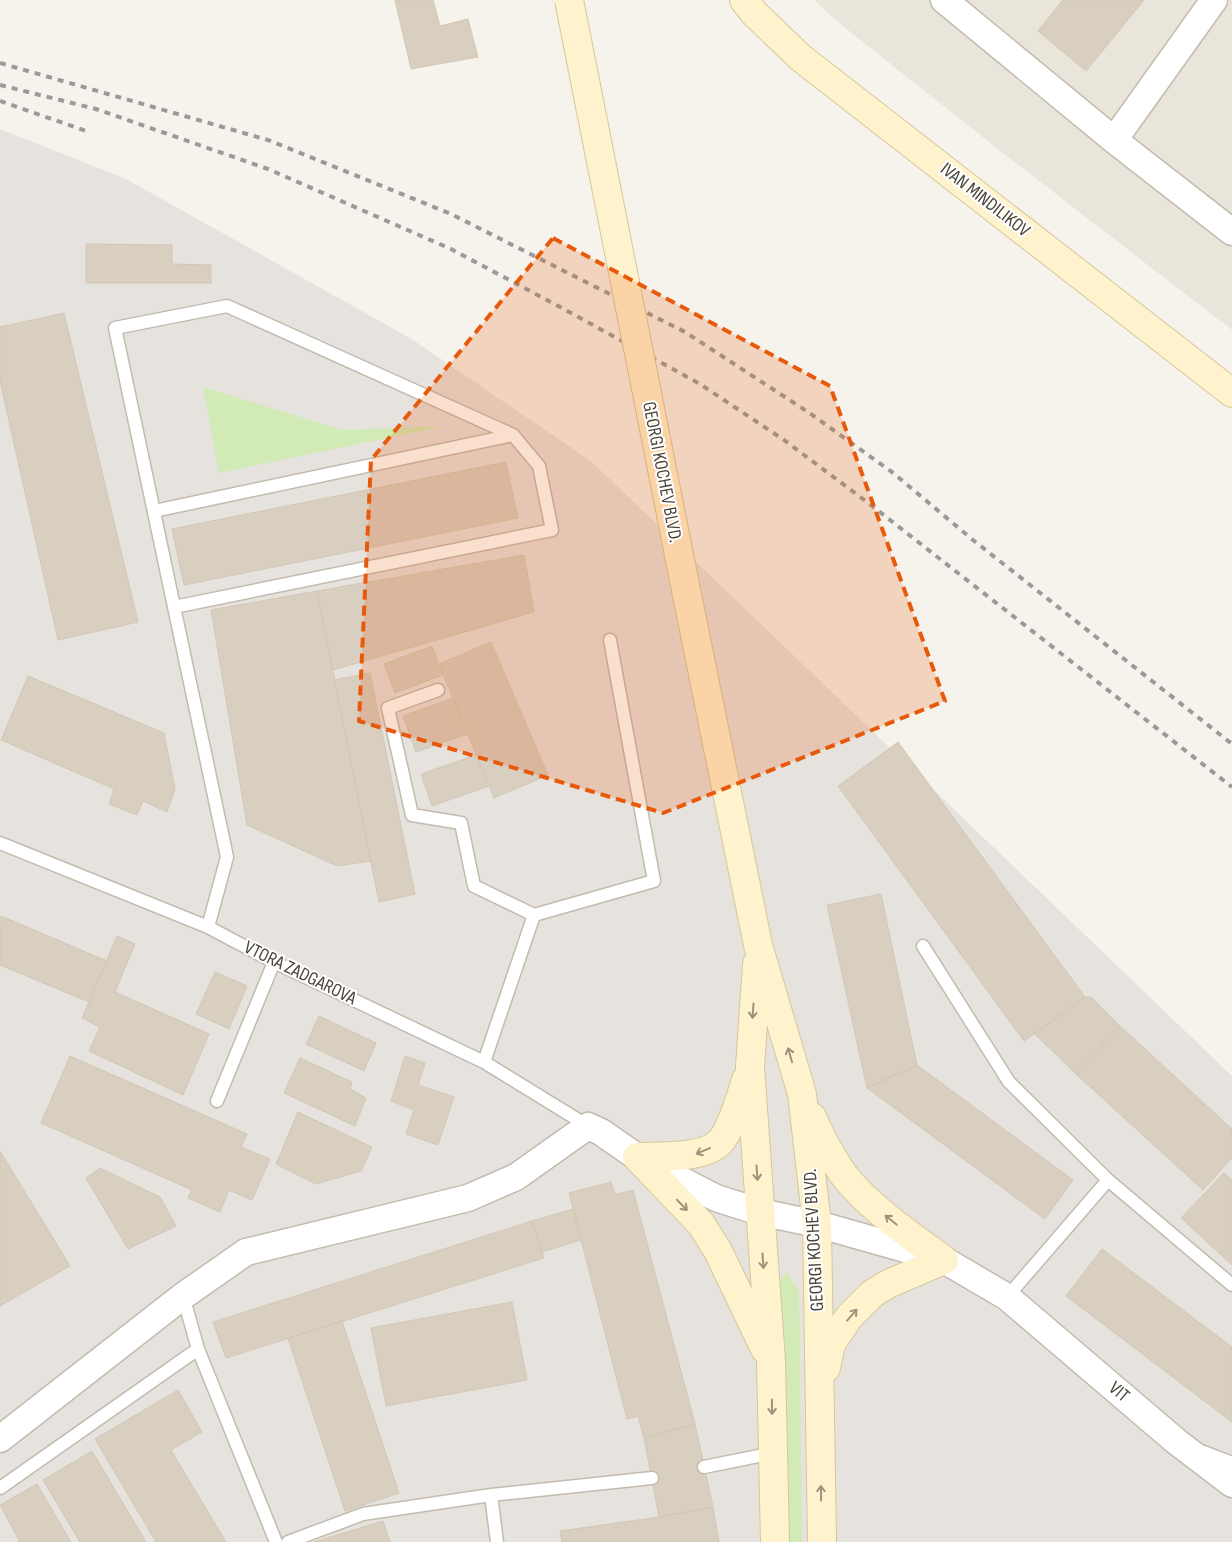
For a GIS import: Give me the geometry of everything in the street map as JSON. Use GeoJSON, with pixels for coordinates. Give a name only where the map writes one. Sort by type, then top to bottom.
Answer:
{"type":"FeatureCollection","features":[{"type":"Feature","properties":{"kind":"main road","name":"GEORGI KOCHEV BLVD."},"geometry":{"type":"LineString","coordinates":[[569,0],[758,945],[802,1094],[817,1224],[822,1542]]}},
{"type":"Feature","properties":{"kind":"main road","name":"IVAN MINDILIKOV"},"geometry":{"type":"LineString","coordinates":[[744,0],[754,13],[802,58],[1232,393]]}},
{"type":"Feature","properties":{"kind":"main road","name":"GEORGI KOCHEV BLVD."},"geometry":{"type":"LineString","coordinates":[[758,945],[750,1067],[771,1361],[775,1542]]}},
{"type":"Feature","properties":{"kind":"main road"},"geometry":{"type":"LineString","coordinates":[[636,1157],[697,1154],[718,1144],[732,1122],[750,1067]]}},
{"type":"Feature","properties":{"kind":"main road"},"geometry":{"type":"LineString","coordinates":[[802,1094],[822,1140],[842,1173],[864,1197],[944,1260],[888,1284],[872,1294],[849,1317],[831,1344],[820,1391]]}},
{"type":"Feature","properties":{"kind":"main road"},"geometry":{"type":"LineString","coordinates":[[636,1157],[701,1224],[718,1251],[771,1361]]}},
{"type":"Feature","properties":{"kind":"street"},"geometry":{"type":"LineString","coordinates":[[944,0],[1114,140],[1232,232]]}},
{"type":"Feature","properties":{"kind":"street"},"geometry":{"type":"LineString","coordinates":[[1114,140],[1214,0]]}},
{"type":"Feature","properties":{"kind":"street"},"geometry":{"type":"LineString","coordinates":[[0,1439],[183,1296],[246,1252],[468,1198],[516,1177],[588,1126],[601,1132],[636,1157],[716,1198],[760,1212],[817,1224],[944,1260]]}},
{"type":"Feature","properties":{"kind":"street","name":"VIT"},"geometry":{"type":"LineString","coordinates":[[944,1260],[1007,1297],[1178,1442],[1232,1484]]}},
{"type":"Feature","properties":{"kind":"lane"},"geometry":{"type":"LineString","coordinates":[[174,607],[552,530],[539,466],[513,435],[227,306],[115,328],[154,511],[174,607],[227,857],[208,927]]}},
{"type":"Feature","properties":{"kind":"lane"},"geometry":{"type":"LineString","coordinates":[[154,511],[513,435]]}},
{"type":"Feature","properties":{"kind":"lane"},"geometry":{"type":"LineString","coordinates":[[438,690],[388,708],[412,815],[461,823],[474,886],[534,915],[654,880],[610,640]]}},
{"type":"Feature","properties":{"kind":"lane","name":"VTORA ZADGAROVA"},"geometry":{"type":"LineString","coordinates":[[0,843],[208,927],[274,962],[484,1062],[588,1126]]}},
{"type":"Feature","properties":{"kind":"lane"},"geometry":{"type":"LineString","coordinates":[[484,1062],[534,915]]}},
{"type":"Feature","properties":{"kind":"lane"},"geometry":{"type":"LineString","coordinates":[[923,946],[1010,1082],[1108,1180],[1232,1285]]}},
{"type":"Feature","properties":{"kind":"lane"},"geometry":{"type":"LineString","coordinates":[[217,1101],[274,962]]}},
{"type":"Feature","properties":{"kind":"lane"},"geometry":{"type":"LineString","coordinates":[[1007,1297],[1108,1180]]}},
{"type":"Feature","properties":{"kind":"lane"},"geometry":{"type":"LineString","coordinates":[[183,1296],[198,1348],[276,1542]]}},
{"type":"Feature","properties":{"kind":"lane"},"geometry":{"type":"LineString","coordinates":[[0,1488],[198,1348]]}},
{"type":"Feature","properties":{"kind":"lane"},"geometry":{"type":"LineString","coordinates":[[1178,1442],[1232,1463]]}},
{"type":"Feature","properties":{"kind":"lane"},"geometry":{"type":"LineString","coordinates":[[704,1467],[773,1454]]}},
{"type":"Feature","properties":{"kind":"lane"},"geometry":{"type":"LineString","coordinates":[[288,1542],[363,1514],[491,1495],[652,1478]]}},
{"type":"Feature","properties":{"kind":"lane"},"geometry":{"type":"LineString","coordinates":[[491,1495],[497,1542]]}},
{"type":"Feature","properties":{"kind":"highlighted area"},"geometry":{"type":"Polygon","coordinates":[[[553,238],[830,386],[945,701],[663,813],[359,721],[371,460],[553,238]]]}},
{"type":"Feature","properties":{"kind":"shaded area"},"geometry":{"type":"Polygon","coordinates":[[[814,0],[1232,0],[1232,330],[990,143],[833,18],[814,0]]]}},
{"type":"Feature","properties":{"kind":"shaded area"},"geometry":{"type":"Polygon","coordinates":[[[0,129],[126,179],[410,338],[591,461],[1232,1076],[1232,1542],[0,1542],[0,129]]]}},
{"type":"Feature","properties":{"kind":"green space"},"geometry":{"type":"Polygon","coordinates":[[[203,387],[343,430],[445,426],[219,473],[203,387]]]}},
{"type":"Feature","properties":{"kind":"green space"},"geometry":{"type":"Polygon","coordinates":[[[787,1272],[799,1292],[802,1542],[784,1542],[774,1287],[787,1272]]]}},
{"type":"Feature","properties":{"kind":"building"},"geometry":{"type":"Polygon","coordinates":[[[395,0],[433,0],[440,26],[468,19],[478,57],[411,69],[395,0]]]}},
{"type":"Feature","properties":{"kind":"building"},"geometry":{"type":"Polygon","coordinates":[[[1063,0],[1144,0],[1086,71],[1038,31],[1063,0]]]}},
{"type":"Feature","properties":{"kind":"building"},"geometry":{"type":"Polygon","coordinates":[[[86,244],[172,245],[172,264],[211,265],[211,283],[86,283],[86,244]]]}},
{"type":"Feature","properties":{"kind":"building"},"geometry":{"type":"Polygon","coordinates":[[[64,313],[138,622],[58,640],[0,381],[0,327],[64,313]]]}},
{"type":"Feature","properties":{"kind":"building"},"geometry":{"type":"Polygon","coordinates":[[[506,462],[518,518],[184,585],[172,529],[506,462]]]}},
{"type":"Feature","properties":{"kind":"building"},"geometry":{"type":"Polygon","coordinates":[[[524,555],[534,612],[333,670],[317,591],[524,555]]]}},
{"type":"Feature","properties":{"kind":"building"},"geometry":{"type":"Polygon","coordinates":[[[317,591],[371,861],[337,866],[247,825],[211,610],[317,591]]]}},
{"type":"Feature","properties":{"kind":"building"},"geometry":{"type":"Polygon","coordinates":[[[491,642],[548,775],[494,798],[439,664],[491,642]]]}},
{"type":"Feature","properties":{"kind":"building"},"geometry":{"type":"Polygon","coordinates":[[[432,646],[443,675],[395,693],[384,664],[432,646]]]}},
{"type":"Feature","properties":{"kind":"building"},"geometry":{"type":"Polygon","coordinates":[[[370,673],[415,894],[379,902],[334,680],[370,673]]]}},
{"type":"Feature","properties":{"kind":"building"},"geometry":{"type":"Polygon","coordinates":[[[28,676],[164,733],[175,789],[167,812],[143,801],[137,815],[109,804],[114,789],[1,740],[28,676]]]}},
{"type":"Feature","properties":{"kind":"building"},"geometry":{"type":"Polygon","coordinates":[[[453,698],[468,734],[416,752],[403,716],[453,698]]]}},
{"type":"Feature","properties":{"kind":"building"},"geometry":{"type":"Polygon","coordinates":[[[898,742],[1085,997],[1024,1041],[838,786],[898,742]]]}},
{"type":"Feature","properties":{"kind":"building"},"geometry":{"type":"Polygon","coordinates":[[[476,755],[489,786],[432,806],[421,774],[476,755]]]}},
{"type":"Feature","properties":{"kind":"building"},"geometry":{"type":"Polygon","coordinates":[[[881,894],[917,1065],[867,1088],[827,905],[881,894]]]}},
{"type":"Feature","properties":{"kind":"building"},"geometry":{"type":"Polygon","coordinates":[[[1,916],[107,961],[89,1002],[0,965],[1,916]]]}},
{"type":"Feature","properties":{"kind":"building"},"geometry":{"type":"Polygon","coordinates":[[[117,936],[135,944],[115,992],[209,1034],[183,1095],[89,1051],[100,1027],[82,1018],[117,936]]]}},
{"type":"Feature","properties":{"kind":"building"},"geometry":{"type":"Polygon","coordinates":[[[215,972],[247,986],[229,1029],[196,1014],[215,972]]]}},
{"type":"Feature","properties":{"kind":"building"},"geometry":{"type":"Polygon","coordinates":[[[1085,997],[1091,997],[1120,1026],[1076,1074],[1035,1034],[1085,997]]]}},
{"type":"Feature","properties":{"kind":"building"},"geometry":{"type":"Polygon","coordinates":[[[319,1016],[376,1043],[364,1071],[306,1044],[319,1016]]]}},
{"type":"Feature","properties":{"kind":"building"},"geometry":{"type":"Polygon","coordinates":[[[1120,1026],[1232,1129],[1232,1158],[1203,1190],[1076,1074],[1120,1026]]]}},
{"type":"Feature","properties":{"kind":"building"},"geometry":{"type":"Polygon","coordinates":[[[70,1056],[247,1134],[241,1147],[270,1159],[252,1200],[229,1190],[220,1212],[188,1198],[192,1190],[41,1123],[70,1056]]]}},
{"type":"Feature","properties":{"kind":"building"},"geometry":{"type":"Polygon","coordinates":[[[405,1056],[425,1063],[418,1085],[454,1097],[438,1145],[406,1134],[414,1110],[391,1101],[405,1056]]]}},
{"type":"Feature","properties":{"kind":"building"},"geometry":{"type":"Polygon","coordinates":[[[300,1058],[352,1082],[350,1089],[366,1098],[355,1126],[284,1093],[300,1058]]]}},
{"type":"Feature","properties":{"kind":"building"},"geometry":{"type":"Polygon","coordinates":[[[917,1065],[1073,1180],[1045,1219],[867,1088],[917,1065]]]}},
{"type":"Feature","properties":{"kind":"building"},"geometry":{"type":"Polygon","coordinates":[[[298,1112],[372,1147],[361,1171],[316,1184],[276,1164],[298,1112]]]}},
{"type":"Feature","properties":{"kind":"building"},"geometry":{"type":"Polygon","coordinates":[[[0,1151],[70,1266],[0,1306],[0,1151]]]}},
{"type":"Feature","properties":{"kind":"building"},"geometry":{"type":"Polygon","coordinates":[[[100,1168],[160,1197],[176,1226],[128,1249],[86,1178],[100,1168]]]}},
{"type":"Feature","properties":{"kind":"building"},"geometry":{"type":"Polygon","coordinates":[[[1224,1173],[1232,1180],[1232,1265],[1181,1218],[1224,1173]]]}},
{"type":"Feature","properties":{"kind":"building"},"geometry":{"type":"Polygon","coordinates":[[[611,1182],[615,1195],[633,1190],[695,1424],[644,1438],[638,1416],[627,1419],[569,1193],[611,1182]]]}},
{"type":"Feature","properties":{"kind":"building"},"geometry":{"type":"Polygon","coordinates":[[[573,1209],[581,1240],[542,1252],[532,1221],[573,1209]]]}},
{"type":"Feature","properties":{"kind":"building"},"geometry":{"type":"Polygon","coordinates":[[[532,1221],[544,1258],[226,1358],[213,1322],[532,1221]]]}},
{"type":"Feature","properties":{"kind":"building"},"geometry":{"type":"Polygon","coordinates":[[[1102,1249],[1232,1347],[1232,1422],[1066,1296],[1102,1249]]]}},
{"type":"Feature","properties":{"kind":"building"},"geometry":{"type":"Polygon","coordinates":[[[512,1302],[527,1380],[386,1406],[371,1328],[512,1302]]]}},
{"type":"Feature","properties":{"kind":"building"},"geometry":{"type":"Polygon","coordinates":[[[342,1321],[399,1493],[345,1511],[288,1338],[342,1321]]]}},
{"type":"Feature","properties":{"kind":"building"},"geometry":{"type":"Polygon","coordinates":[[[178,1390],[202,1432],[171,1450],[226,1542],[156,1542],[95,1439],[178,1390]]]}},
{"type":"Feature","properties":{"kind":"building"},"geometry":{"type":"Polygon","coordinates":[[[695,1424],[713,1507],[659,1517],[644,1438],[695,1424]]]}},
{"type":"Feature","properties":{"kind":"building"},"geometry":{"type":"Polygon","coordinates":[[[92,1451],[146,1542],[80,1542],[43,1480],[92,1451]]]}},
{"type":"Feature","properties":{"kind":"building"},"geometry":{"type":"Polygon","coordinates":[[[37,1484],[71,1542],[20,1542],[0,1505],[37,1484]]]}},
{"type":"Feature","properties":{"kind":"building"},"geometry":{"type":"Polygon","coordinates":[[[713,1507],[719,1542],[562,1542],[560,1531],[659,1517],[713,1507]]]}},
{"type":"Feature","properties":{"kind":"building"},"geometry":{"type":"Polygon","coordinates":[[[383,1521],[390,1542],[314,1542],[383,1521]]]}},
{"type":"Feature","properties":{"kind":"railway"},"geometry":{"type":"LineString","coordinates":[[0,63],[268,140],[451,214],[685,332],[808,412],[892,472],[973,540],[1232,744]]}},
{"type":"Feature","properties":{"kind":"railway"},"geometry":{"type":"LineString","coordinates":[[0,85],[96,109],[268,169],[451,249],[700,384],[784,440],[867,502],[1232,787]]}},
{"type":"Feature","properties":{"kind":"railway"},"geometry":{"type":"LineString","coordinates":[[0,101],[89,132]]}}]}
